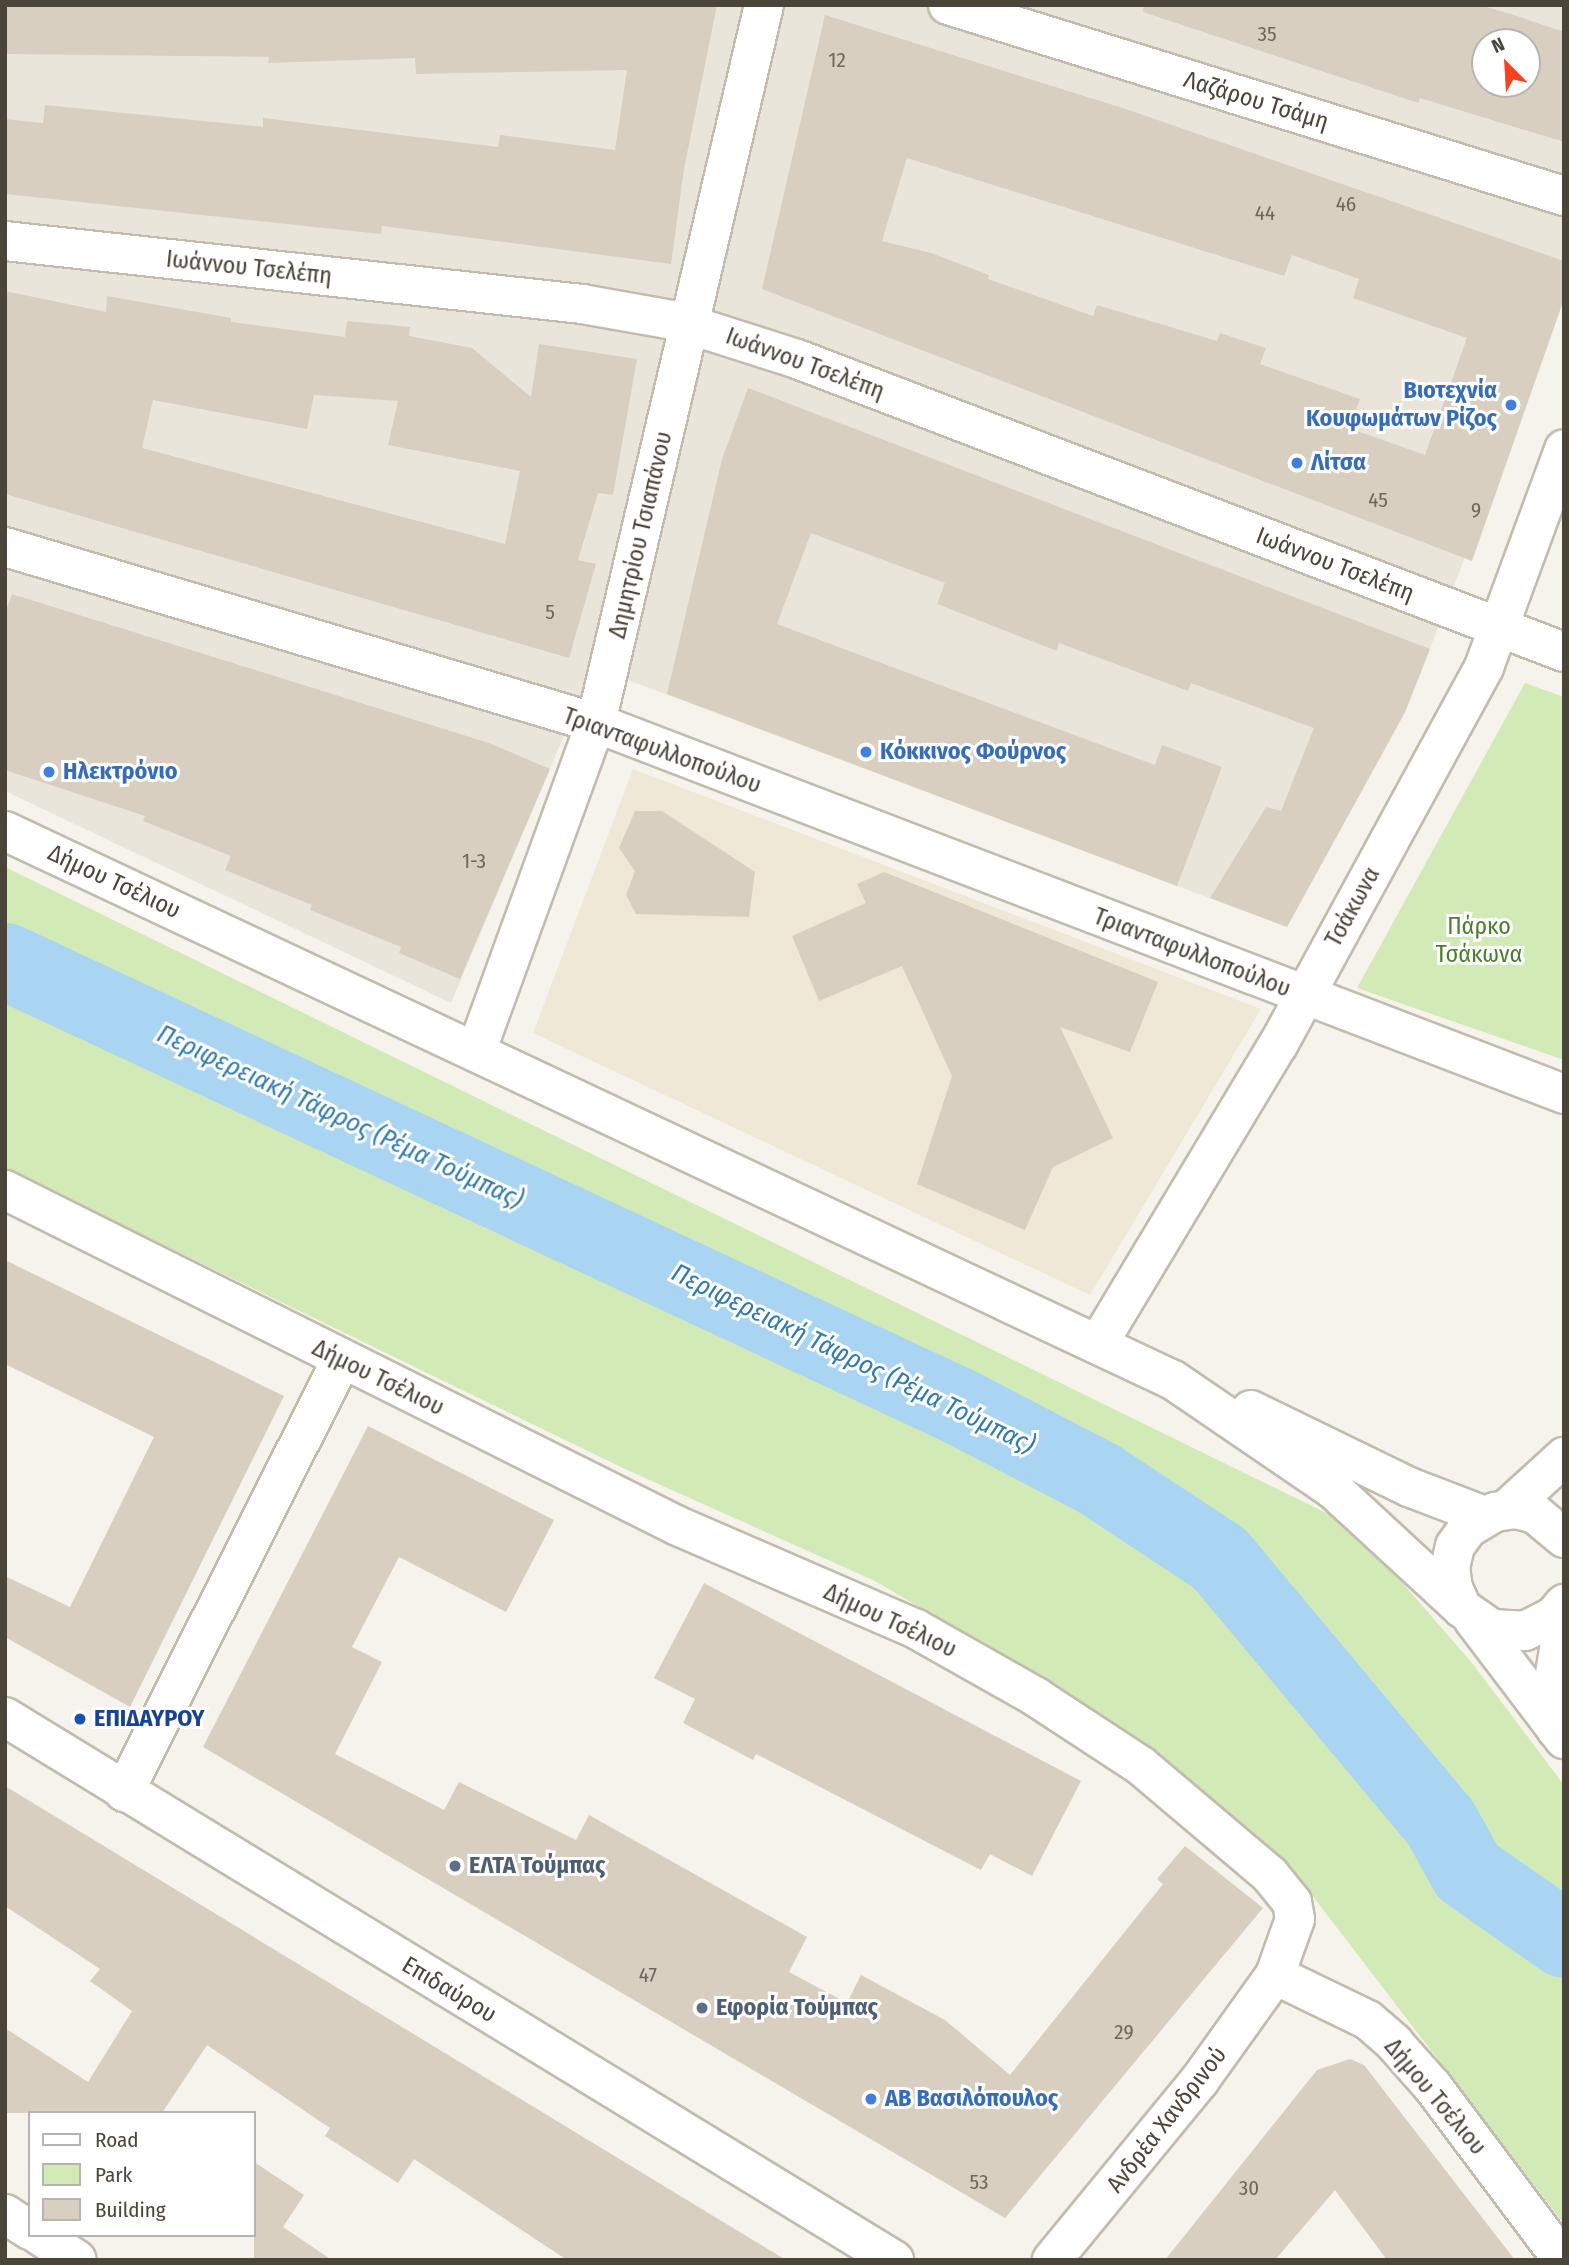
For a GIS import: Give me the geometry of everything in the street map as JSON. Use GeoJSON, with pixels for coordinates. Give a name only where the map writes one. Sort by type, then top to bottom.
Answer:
{"type":"FeatureCollection","features":[{"type":"Feature","properties":{"kind":"street","name":"Δημητρίου Τσιαπάνου"},"geometry":{"type":"LineString","coordinates":[[476,1052],[597,723],[764,5]]}},
{"type":"Feature","properties":{"kind":"street","name":"Λαζάρου Τσάμη"},"geometry":{"type":"LineString","coordinates":[[948,5],[1564,196]]}},
{"type":"Feature","properties":{"kind":"street","name":"Ιωάννου Τσελέπη"},"geometry":{"type":"LineString","coordinates":[[5,241],[582,304],[690,325],[797,359],[1564,652]]}},
{"type":"Feature","properties":{"kind":"street","name":"Τσάκωνα"},"geometry":{"type":"LineString","coordinates":[[1098,1344],[1304,996],[1501,628],[1564,449]]}},
{"type":"Feature","properties":{"kind":"street","name":"Τριανταφυλλοπούλου"},"geometry":{"type":"LineString","coordinates":[[5,547],[597,723],[1564,1094]]}},
{"type":"Feature","properties":{"kind":"street","name":"Δήμου Τσέλιου"},"geometry":{"type":"LineString","coordinates":[[5,831],[1173,1381],[1244,1406],[1409,1487],[1495,1513],[1543,1518],[1564,1538]]}},
{"type":"Feature","properties":{"kind":"street","name":"Δήμου Τσέλιου"},"geometry":{"type":"LineString","coordinates":[[5,1190],[678,1526],[916,1629],[1088,1730],[1206,1818],[1283,1889],[1295,1919],[1275,1975],[1368,2020],[1394,2043],[1433,2087],[1563,2260]]}},
{"type":"Feature","properties":{"kind":"street"},"geometry":{"type":"LineString","coordinates":[[124,1792],[341,1360]]}},
{"type":"Feature","properties":{"kind":"street","name":"Δήμου Τσέλιου"},"geometry":{"type":"LineString","coordinates":[[1173,1381],[1333,1489],[1468,1613],[1560,1734]]}},
{"type":"Feature","properties":{"kind":"street"},"geometry":{"type":"LineString","coordinates":[[1564,1457],[1495,1513],[1468,1528],[1452,1556],[1453,1588],[1468,1613],[1492,1629],[1525,1631],[1554,1616],[1564,1604]]}},
{"type":"Feature","properties":{"kind":"street","name":"Δήμου Τσέλιου"},"geometry":{"type":"LineString","coordinates":[[1560,1734],[1554,1680],[1564,1619]]}},
{"type":"Feature","properties":{"kind":"street","name":"Επιδαύρου"},"geometry":{"type":"LineString","coordinates":[[5,1717],[894,2260]]}},
{"type":"Feature","properties":{"kind":"street","name":"Ανδρέα Χανδρινού"},"geometry":{"type":"LineString","coordinates":[[1052,2260],[1199,2081],[1275,1975]]}},
{"type":"Feature","properties":{"kind":"street"},"geometry":{"type":"LineString","coordinates":[[5,2214],[28,2229]]}},
{"type":"Feature","properties":{"kind":"street"},"geometry":{"type":"LineString","coordinates":[[42,2237],[77,2260]]}},
{"type":"Feature","properties":{"kind":"shaded area"},"geometry":{"type":"Polygon","coordinates":[[[5,5],[1564,5],[1564,299],[1406,711],[1287,927],[593,667],[451,1003],[5,791],[5,5]]]}},
{"type":"Feature","properties":{"kind":"shaded area"},"geometry":{"type":"Polygon","coordinates":[[[633,769],[1261,1009],[1090,1295],[533,1033],[633,769]]]}},
{"type":"Feature","properties":{"kind":"green space","name":"Πάρκο Τσάκωνα"},"geometry":{"type":"Polygon","coordinates":[[[1525,683],[1564,697],[1564,1060],[1357,988],[1525,683]]]}},
{"type":"Feature","properties":{"kind":"green space"},"geometry":{"type":"Polygon","coordinates":[[[5,867],[1353,1526],[1472,1663],[1564,1785],[1564,2224],[1305,1886],[1257,1835],[1102,1715],[875,1581],[625,1469],[5,1168],[5,867]]]}},
{"type":"Feature","properties":{"kind":"building"},"geometry":{"type":"Polygon","coordinates":[[[5,5],[717,5],[684,169],[671,264],[382,226],[381,234],[5,194],[5,119],[43,123],[45,105],[263,127],[263,118],[498,147],[500,135],[615,150],[627,70],[416,74],[415,58],[268,63],[269,57],[5,54],[5,5]]]}},
{"type":"Feature","properties":{"kind":"building"},"geometry":{"type":"Polygon","coordinates":[[[1144,5],[1480,5],[1564,32],[1564,142],[1420,98],[1418,103],[1143,12],[1144,5]]]}},
{"type":"Feature","properties":{"kind":"building"},"geometry":{"type":"Polygon","coordinates":[[[825,15],[1129,110],[1564,261],[1564,299],[1472,561],[762,289],[825,15]],[[907,158],[882,241],[931,253],[989,275],[988,279],[1093,316],[1097,305],[1217,341],[1220,333],[1266,348],[1260,364],[1360,399],[1349,428],[1425,455],[1467,338],[1353,298],[1359,279],[1292,255],[1284,276],[907,158]]]}},
{"type":"Feature","properties":{"kind":"building"},"geometry":{"type":"Polygon","coordinates":[[[5,291],[106,312],[107,296],[231,318],[231,322],[345,337],[347,321],[410,327],[409,336],[472,348],[531,397],[539,344],[637,359],[613,495],[598,493],[578,560],[596,564],[569,658],[5,494],[5,291]],[[314,395],[307,429],[153,400],[142,448],[505,544],[520,471],[388,445],[398,401],[314,395]]]}},
{"type":"Feature","properties":{"kind":"building"},"geometry":{"type":"Polygon","coordinates":[[[748,388],[1430,649],[1405,712],[1287,927],[1210,898],[1266,807],[1281,811],[1314,728],[1191,683],[1188,691],[1059,643],[1057,651],[937,604],[945,583],[811,533],[777,624],[1155,765],[1162,745],[1222,767],[1177,886],[667,694],[722,459],[748,388]]]}},
{"type":"Feature","properties":{"kind":"building"},"geometry":{"type":"Polygon","coordinates":[[[12,594],[489,743],[550,769],[460,979],[399,953],[401,947],[310,910],[312,905],[225,870],[231,856],[143,821],[145,816],[5,770],[5,613],[12,594]]]}},
{"type":"Feature","properties":{"kind":"building"},"geometry":{"type":"Polygon","coordinates":[[[635,811],[662,811],[755,872],[749,917],[636,914],[626,895],[635,871],[619,848],[635,811]]]}},
{"type":"Feature","properties":{"kind":"building"},"geometry":{"type":"Polygon","coordinates":[[[884,872],[1158,982],[1130,1052],[1060,1027],[1113,1138],[1053,1167],[1025,1230],[917,1184],[952,1076],[902,966],[819,1001],[792,936],[866,903],[857,884],[884,872]]]}},
{"type":"Feature","properties":{"kind":"building"},"geometry":{"type":"Polygon","coordinates":[[[5,1260],[284,1396],[130,1707],[5,1637],[5,1576],[70,1607],[154,1437],[5,1364],[5,1260]]]}},
{"type":"Feature","properties":{"kind":"building"},"geometry":{"type":"Polygon","coordinates":[[[368,1426],[554,1520],[506,1612],[399,1557],[352,1647],[382,1662],[335,1754],[444,1810],[459,1782],[576,1840],[589,1815],[807,1937],[789,1972],[847,2003],[861,1975],[945,2020],[1010,2075],[1163,1884],[1157,1879],[1185,1846],[1263,1908],[1005,2218],[203,1747],[368,1426]]]}},
{"type":"Feature","properties":{"kind":"building"},"geometry":{"type":"Polygon","coordinates":[[[704,1583],[1081,1781],[1032,1876],[990,1854],[981,1870],[756,1754],[753,1760],[683,1723],[695,1699],[654,1678],[704,1583]]]}},
{"type":"Feature","properties":{"kind":"building"},"geometry":{"type":"Polygon","coordinates":[[[5,1786],[786,2260],[567,2260],[414,2159],[398,2183],[325,2136],[330,2128],[207,2045],[163,2111],[5,2113],[5,2028],[88,2082],[132,2011],[90,1981],[100,1969],[5,1906],[5,1786]]]}},
{"type":"Feature","properties":{"kind":"building"},"geometry":{"type":"Polygon","coordinates":[[[1350,2059],[1364,2065],[1515,2260],[1387,2260],[1335,2190],[1275,2260],[1165,2260],[1317,2070],[1350,2059]]]}},
{"type":"Feature","properties":{"kind":"building"},"geometry":{"type":"Polygon","coordinates":[[[256,2163],[304,2195],[283,2227],[332,2260],[254,2260],[256,2163]]]}},
{"type":"Feature","properties":{"kind":"waterway","name":"Περιφερειακή Τάφρος (Ρέμα Τούμπας)"},"geometry":{"type":"LineString","coordinates":[[5,961],[959,1406],[1099,1479],[1219,1558],[1440,1822],[1467,1871],[1564,1939]]}},
{"type":"Feature","properties":{"kind":"place","name":"Βιοτεχνία Κουφωμάτων Ρίζος"},"geometry":{"type":"Point","coordinates":[1511,405]}},
{"type":"Feature","properties":{"kind":"place","name":"Λίτσα"},"geometry":{"type":"Point","coordinates":[1297,463]}},
{"type":"Feature","properties":{"kind":"place","name":"Κόκκινος Φούρνος"},"geometry":{"type":"Point","coordinates":[866,752]}},
{"type":"Feature","properties":{"kind":"place","name":"Ηλεκτρόνιο"},"geometry":{"type":"Point","coordinates":[49,772]}},
{"type":"Feature","properties":{"kind":"place","name":"ΕΠΙΔΑΥΡΟΥ"},"geometry":{"type":"Point","coordinates":[80,1719]}},
{"type":"Feature","properties":{"kind":"place","name":"ΕΛΤΑ Τούμπας"},"geometry":{"type":"Point","coordinates":[455,1866]}},
{"type":"Feature","properties":{"kind":"place","name":"Εφορία Τούμπας"},"geometry":{"type":"Point","coordinates":[702,2008]}},
{"type":"Feature","properties":{"kind":"place","name":"ΑΒ Βασιλόπουλος"},"geometry":{"type":"Point","coordinates":[871,2099]}}]}
